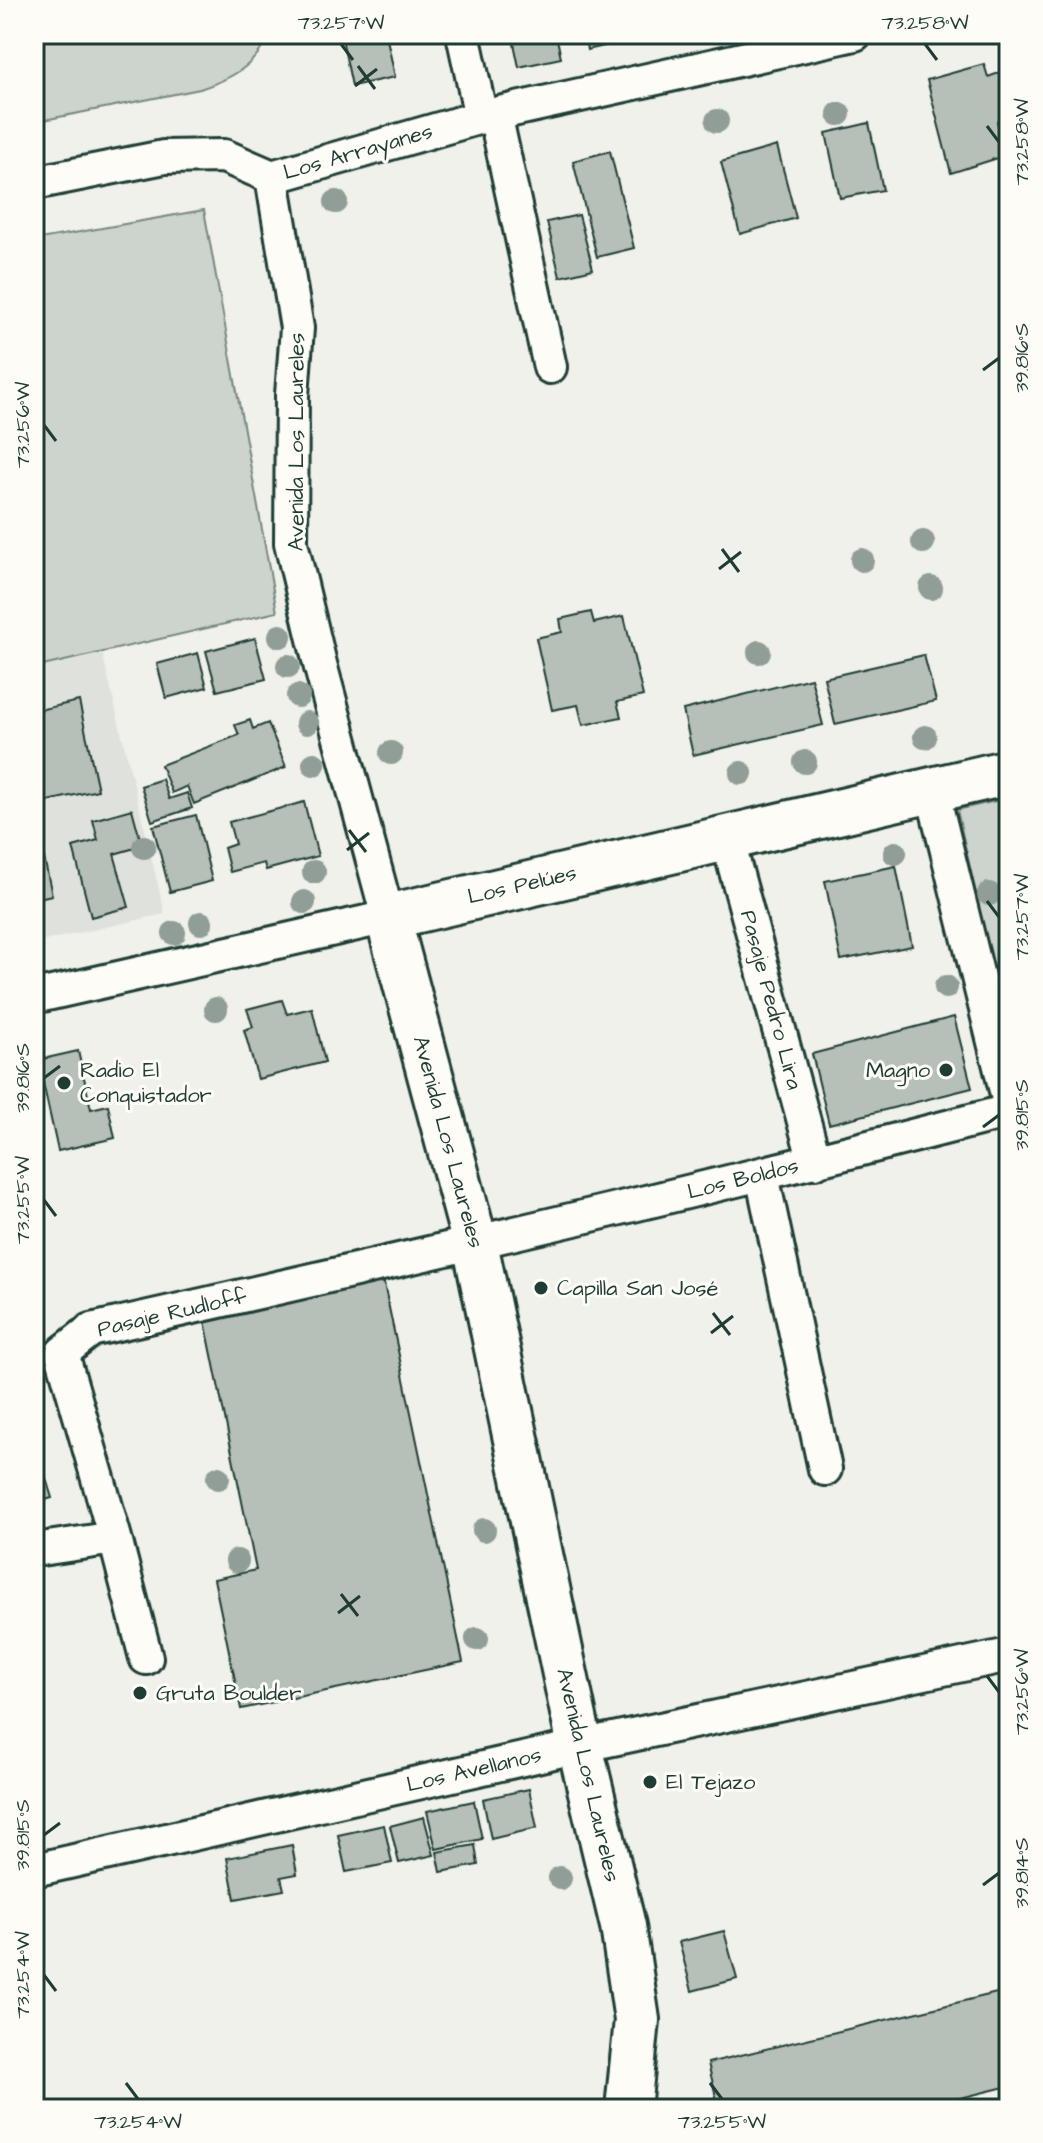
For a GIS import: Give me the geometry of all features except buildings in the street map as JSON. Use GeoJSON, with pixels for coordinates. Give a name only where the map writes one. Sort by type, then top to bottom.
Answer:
{"type":"FeatureCollection","features":[{"type":"Feature","properties":{"kind":"street"},"geometry":{"type":"LineString","coordinates":[[463,34],[488,116],[550,367]]}},
{"type":"Feature","properties":{"kind":"street","name":"Los Arrayanes"},"geometry":{"type":"LineString","coordinates":[[34,183],[164,157],[224,156],[272,177],[488,116],[855,34]]}},
{"type":"Feature","properties":{"kind":"street","name":"Avenida Los Laureles"},"geometry":{"type":"LineString","coordinates":[[272,177],[297,328],[292,395],[291,543],[475,1243],[580,1746],[623,1926],[637,2020],[628,2109]]}},
{"type":"Feature","properties":{"kind":"street","name":"Los Pelúes"},"geometry":{"type":"LineString","coordinates":[[34,997],[1009,772]]}},
{"type":"Feature","properties":{"kind":"street"},"geometry":{"type":"LineString","coordinates":[[932,790],[1009,1103]]}},
{"type":"Feature","properties":{"kind":"street","name":"Pasaje Pedro Lira"},"geometry":{"type":"LineString","coordinates":[[727,838],[815,1162]]}},
{"type":"Feature","properties":{"kind":"street","name":"Los Boldos"},"geometry":{"type":"LineString","coordinates":[[475,1243],[815,1162],[1009,1111]]}},
{"type":"Feature","properties":{"kind":"street"},"geometry":{"type":"LineString","coordinates":[[762,1175],[825,1469]]}},
{"type":"Feature","properties":{"kind":"street","name":"Pasaje Rudloff"},"geometry":{"type":"LineString","coordinates":[[146,1658],[62,1353],[91,1330],[475,1243]]}},
{"type":"Feature","properties":{"kind":"street"},"geometry":{"type":"LineString","coordinates":[[34,1550],[115,1538]]}},
{"type":"Feature","properties":{"kind":"street","name":"Los Avellanos"},"geometry":{"type":"LineString","coordinates":[[34,1870],[580,1746],[1009,1655]]}},
{"type":"Feature","properties":{"kind":"shaded area"},"geometry":{"type":"Polygon","coordinates":[[[34,34],[269,34],[250,63],[232,76],[211,85],[34,122],[34,34]]]}},
{"type":"Feature","properties":{"kind":"shaded area"},"geometry":{"type":"Polygon","coordinates":[[[204,210],[277,612],[34,668],[34,240],[204,210]]]}},
{"type":"Feature","properties":{"kind":"shaded area"},"geometry":{"type":"Polygon","coordinates":[[[102,652],[165,914],[34,943],[34,668],[102,652]]]}},
{"type":"Feature","properties":{"kind":"shaded area"},"geometry":{"type":"Polygon","coordinates":[[[1009,798],[1009,1039],[957,810],[1009,798]]]}},
{"type":"Feature","properties":{"kind":"place","name":"Magno"},"geometry":{"type":"Point","coordinates":[946,1070]}},
{"type":"Feature","properties":{"kind":"place","name":"Radio El Conquistador"},"geometry":{"type":"Point","coordinates":[64,1083]}},
{"type":"Feature","properties":{"kind":"place","name":"Capilla San José"},"geometry":{"type":"Point","coordinates":[541,1288]}},
{"type":"Feature","properties":{"kind":"place","name":"Gruta Boulder"},"geometry":{"type":"Point","coordinates":[140,1693]}},
{"type":"Feature","properties":{"kind":"place","name":"El Tejazo"},"geometry":{"type":"Point","coordinates":[650,1782]}}]}
